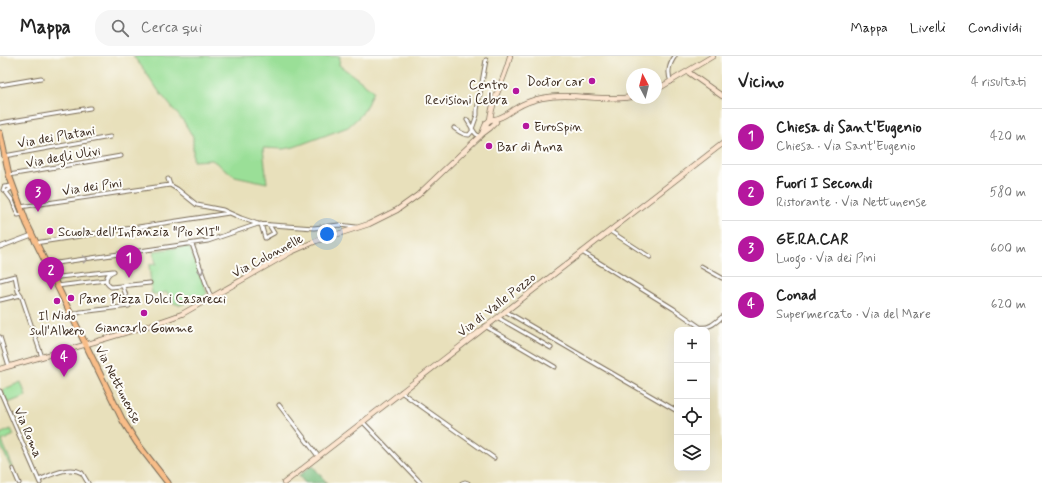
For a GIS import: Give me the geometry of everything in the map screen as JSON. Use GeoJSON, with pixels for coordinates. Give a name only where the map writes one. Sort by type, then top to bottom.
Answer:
{"type":"FeatureCollection","features":[{"type":"Feature","properties":{"kind":"main road"},"geometry":{"type":"LineString","coordinates":[[490,128],[487,127],[493,121],[492,106],[506,71],[510,56]]}},
{"type":"Feature","properties":{"kind":"main road"},"geometry":{"type":"LineString","coordinates":[[662,87],[713,56]]}},
{"type":"Feature","properties":{"kind":"main road"},"geometry":{"type":"LineString","coordinates":[[688,72],[722,96]]}},
{"type":"Feature","properties":{"kind":"main road","name":"Via Colonnelle"},"geometry":{"type":"LineString","coordinates":[[481,135],[493,121],[528,102],[545,97],[626,97]]}},
{"type":"Feature","properties":{"kind":"main road","name":"Via Colonnelle"},"geometry":{"type":"LineString","coordinates":[[0,369],[86,345],[182,314],[304,246],[360,228],[392,213],[414,198],[490,128],[493,121]]}},
{"type":"Feature","properties":{"kind":"main road","name":"Via Nettunense"},"geometry":{"type":"LineString","coordinates":[[0,133],[9,175],[20,207],[35,242],[72,314],[116,408],[132,436],[168,483]]}},
{"type":"Feature","properties":{"kind":"main road","name":"Via di Valle Pozzo"},"geometry":{"type":"LineString","coordinates":[[284,483],[722,144]]}},
{"type":"Feature","properties":{"kind":"street"},"geometry":{"type":"LineString","coordinates":[[671,82],[668,70],[675,56]]}},
{"type":"Feature","properties":{"kind":"street"},"geometry":{"type":"LineString","coordinates":[[454,128],[460,133],[466,135],[469,135],[472,129],[477,115],[486,60]]}},
{"type":"Feature","properties":{"kind":"street"},"geometry":{"type":"LineString","coordinates":[[0,85],[41,78]]}},
{"type":"Feature","properties":{"kind":"street"},"geometry":{"type":"LineString","coordinates":[[0,123],[90,108]]}},
{"type":"Feature","properties":{"kind":"street"},"geometry":{"type":"LineString","coordinates":[[467,120],[472,129],[481,135]]}},
{"type":"Feature","properties":{"kind":"street","name":"Via dei Platani"},"geometry":{"type":"LineString","coordinates":[[4,156],[110,137]]}},
{"type":"Feature","properties":{"kind":"street","name":"Via degli Ulivi"},"geometry":{"type":"LineString","coordinates":[[9,175],[121,156]]}},
{"type":"Feature","properties":{"kind":"street"},"geometry":{"type":"LineString","coordinates":[[168,179],[170,186],[197,205],[221,209],[240,218],[260,224],[317,228],[341,225],[360,228]]}},
{"type":"Feature","properties":{"kind":"street"},"geometry":{"type":"LineString","coordinates":[[13,186],[4,187],[3,191],[12,200],[18,215],[23,214]]}},
{"type":"Feature","properties":{"kind":"street","name":"Via dei Pini"},"geometry":{"type":"LineString","coordinates":[[20,207],[170,186]]}},
{"type":"Feature","properties":{"kind":"street"},"geometry":{"type":"LineString","coordinates":[[35,242],[230,213]]}},
{"type":"Feature","properties":{"kind":"street"},"geometry":{"type":"LineString","coordinates":[[260,224],[265,238],[274,233],[269,225]]}},
{"type":"Feature","properties":{"kind":"street"},"geometry":{"type":"LineString","coordinates":[[47,266],[57,263],[208,241],[260,224]]}},
{"type":"Feature","properties":{"kind":"street"},"geometry":{"type":"LineString","coordinates":[[610,230],[650,257]]}},
{"type":"Feature","properties":{"kind":"street"},"geometry":{"type":"LineString","coordinates":[[0,247],[32,235]]}},
{"type":"Feature","properties":{"kind":"street"},"geometry":{"type":"LineString","coordinates":[[192,244],[211,298]]}},
{"type":"Feature","properties":{"kind":"street"},"geometry":{"type":"LineString","coordinates":[[582,252],[677,310],[700,327],[704,328],[709,326],[722,317]]}},
{"type":"Feature","properties":{"kind":"street"},"geometry":{"type":"LineString","coordinates":[[701,266],[722,278]]}},
{"type":"Feature","properties":{"kind":"street"},"geometry":{"type":"LineString","coordinates":[[54,280],[59,277],[114,271],[108,275],[106,280]]}},
{"type":"Feature","properties":{"kind":"street"},"geometry":{"type":"LineString","coordinates":[[0,280],[15,276],[18,292],[21,295],[42,357]]}},
{"type":"Feature","properties":{"kind":"street"},"geometry":{"type":"LineString","coordinates":[[57,286],[106,280]]}},
{"type":"Feature","properties":{"kind":"street"},"geometry":{"type":"LineString","coordinates":[[106,280],[111,287],[150,283]]}},
{"type":"Feature","properties":{"kind":"street"},"geometry":{"type":"LineString","coordinates":[[72,314],[130,306],[123,286]]}},
{"type":"Feature","properties":{"kind":"street"},"geometry":{"type":"LineString","coordinates":[[0,300],[21,295]]}},
{"type":"Feature","properties":{"kind":"street"},"geometry":{"type":"LineString","coordinates":[[505,311],[674,409]]}},
{"type":"Feature","properties":{"kind":"street"},"geometry":{"type":"LineString","coordinates":[[498,316],[502,320],[551,348]]}},
{"type":"Feature","properties":{"kind":"street"},"geometry":{"type":"LineString","coordinates":[[485,326],[555,367]]}},
{"type":"Feature","properties":{"kind":"street"},"geometry":{"type":"LineString","coordinates":[[0,337],[9,366]]}},
{"type":"Feature","properties":{"kind":"street","name":"Via Roma"},"geometry":{"type":"LineString","coordinates":[[0,391],[39,482],[61,472],[74,470],[82,473],[88,483]]}},
{"type":"Feature","properties":{"kind":"street"},"geometry":{"type":"LineString","coordinates":[[401,392],[494,458]]}},
{"type":"Feature","properties":{"kind":"street"},"geometry":{"type":"LineString","coordinates":[[279,405],[318,456]]}},
{"type":"Feature","properties":{"kind":"street"},"geometry":{"type":"LineString","coordinates":[[363,422],[421,483]]}},
{"type":"Feature","properties":{"kind":"street"},"geometry":{"type":"LineString","coordinates":[[13,469],[19,483]]}},
{"type":"Feature","properties":{"kind":"street"},"geometry":{"type":"LineString","coordinates":[[462,483],[468,483]]}},
{"type":"Feature","properties":{"kind":"green space"},"geometry":{"type":"Polygon","coordinates":[[[133,56],[340,56],[339,65],[373,91],[365,109],[348,127],[294,147],[283,149],[263,148],[267,183],[235,176],[212,160],[193,161],[193,137],[184,122],[160,93],[133,56]]]}},
{"type":"Feature","properties":{"kind":"green space"},"geometry":{"type":"Polygon","coordinates":[[[189,246],[207,293],[204,296],[180,305],[173,303],[167,292],[152,294],[149,265],[156,264],[154,251],[189,246]]]}},
{"type":"Feature","properties":{"kind":"green space"},"geometry":{"type":"Polygon","coordinates":[[[21,382],[26,396],[8,403],[2,390],[21,382]]]}},
{"type":"Feature","properties":{"kind":"green space"},"geometry":{"type":"Polygon","coordinates":[[[11,429],[14,435],[2,441],[13,467],[11,468],[0,444],[0,434],[11,429]]]}},
{"type":"Feature","properties":{"kind":"green space"},"geometry":{"type":"Polygon","coordinates":[[[312,465],[327,483],[305,483],[299,476],[312,465]]]}},
{"type":"Feature","properties":{"kind":"place","name":"Doctor car"},"geometry":{"type":"Point","coordinates":[592,81]}},
{"type":"Feature","properties":{"kind":"place","name":"Centro Revisioni Cebra"},"geometry":{"type":"Point","coordinates":[516,91]}},
{"type":"Feature","properties":{"kind":"place","name":"EuroSpin"},"geometry":{"type":"Point","coordinates":[526,126]}},
{"type":"Feature","properties":{"kind":"place","name":"Bar di Anna"},"geometry":{"type":"Point","coordinates":[489,146]}},
{"type":"Feature","properties":{"kind":"place","name":"GE.RA.CAR"},"geometry":{"type":"Point","coordinates":[38,212]}},
{"type":"Feature","properties":{"kind":"place","name":"Scuola dell'Infanzia \"Pio XII\""},"geometry":{"type":"Point","coordinates":[50,231]}},
{"type":"Feature","properties":{"kind":"place","name":"Chiesa di Sant'Eugenio"},"geometry":{"type":"Point","coordinates":[129,278]}},
{"type":"Feature","properties":{"kind":"place","name":"Fuori I Secondi"},"geometry":{"type":"Point","coordinates":[51,290]}},
{"type":"Feature","properties":{"kind":"place","name":"Pane Pizza Dolci Casarecci"},"geometry":{"type":"Point","coordinates":[71,298]}},
{"type":"Feature","properties":{"kind":"place","name":"Il Nido sull'Albero"},"geometry":{"type":"Point","coordinates":[57,301]}},
{"type":"Feature","properties":{"kind":"place","name":"Giancarlo Gomme"},"geometry":{"type":"Point","coordinates":[144,313]}},
{"type":"Feature","properties":{"kind":"place","name":"Conad"},"geometry":{"type":"Point","coordinates":[64,377]}}]}
